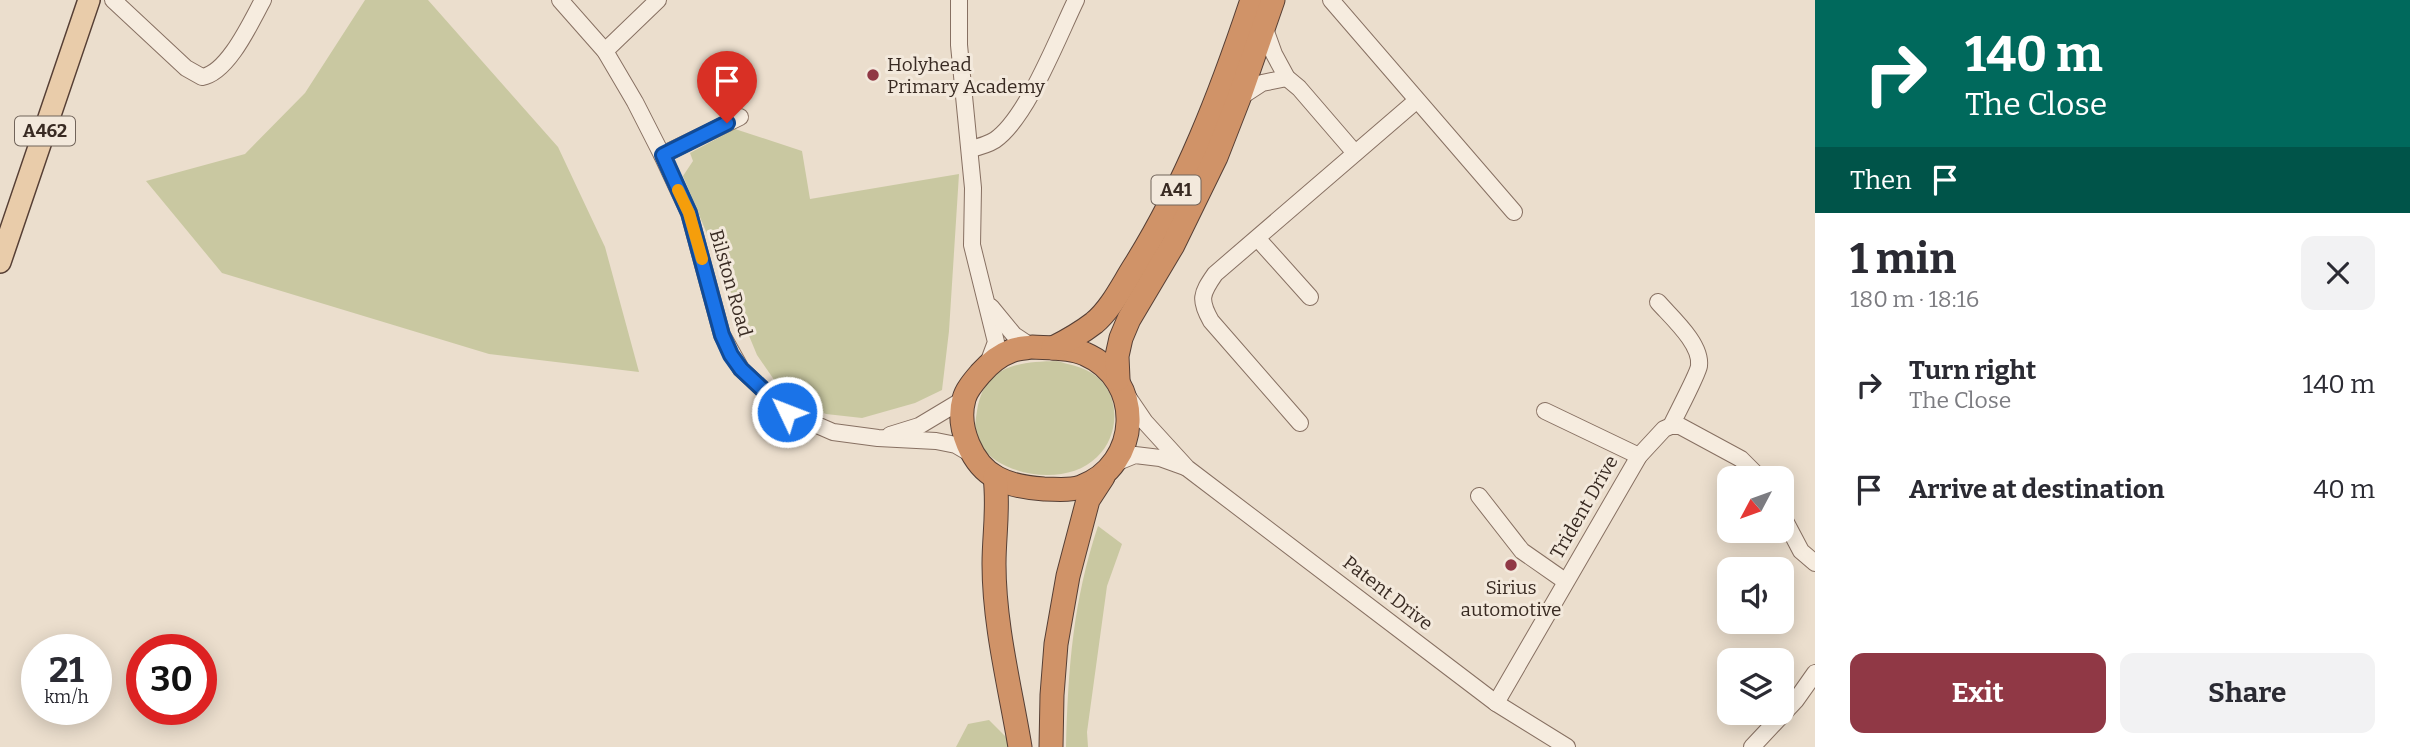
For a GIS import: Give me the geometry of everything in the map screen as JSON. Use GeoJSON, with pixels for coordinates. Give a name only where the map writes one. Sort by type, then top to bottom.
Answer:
{"type":"FeatureCollection","features":[{"type":"Feature","properties":{"kind":"highway","name":"A41"},"geometry":{"type":"LineString","coordinates":[[964,399],[975,380],[988,366],[1011,351],[1043,348],[1095,322],[1114,298],[1154,235],[1192,158],[1217,100],[1252,0]]}},
{"type":"Feature","properties":{"kind":"highway","name":"A41"},"geometry":{"type":"LineString","coordinates":[[1051,747],[1056,644],[1068,576],[1088,500],[1122,448],[1127,428],[1128,411],[1117,356],[1121,338],[1184,223],[1216,156],[1240,98],[1273,0]]}},
{"type":"Feature","properties":{"kind":"highway"},"geometry":{"type":"LineString","coordinates":[[1043,348],[1084,353],[1104,365],[1121,386]]}},
{"type":"Feature","properties":{"kind":"highway"},"geometry":{"type":"LineString","coordinates":[[964,399],[962,412],[966,442],[995,477],[1017,486],[1067,489],[1080,487],[1109,469]]}},
{"type":"Feature","properties":{"kind":"highway"},"geometry":{"type":"LineString","coordinates":[[995,477],[998,495],[994,564],[999,624],[1020,747]]}},
{"type":"Feature","properties":{"kind":"main road","name":"A462"},"geometry":{"type":"LineString","coordinates":[[0,262],[89,0]]}},
{"type":"Feature","properties":{"kind":"street"},"geometry":{"type":"LineString","coordinates":[[113,0],[186,68],[202,77],[209,76],[235,49],[263,0]]}},
{"type":"Feature","properties":{"kind":"street","name":"Bilston Road"},"geometry":{"type":"LineString","coordinates":[[560,0],[605,51],[663,155],[689,213],[722,335],[741,369],[787,412],[833,432],[948,443],[975,456]]}},
{"type":"Feature","properties":{"kind":"street"},"geometry":{"type":"LineString","coordinates":[[605,51],[658,0]]}},
{"type":"Feature","properties":{"kind":"street"},"geometry":{"type":"LineString","coordinates":[[959,0],[959,46],[973,188],[983,243],[982,288],[996,342],[988,366]]}},
{"type":"Feature","properties":{"kind":"street"},"geometry":{"type":"LineString","coordinates":[[970,149],[997,139],[1024,106],[1076,0]]}},
{"type":"Feature","properties":{"kind":"street"},"geometry":{"type":"LineString","coordinates":[[1331,0],[1514,212]]}},
{"type":"Feature","properties":{"kind":"street"},"geometry":{"type":"LineString","coordinates":[[1265,29],[1273,54],[1287,78],[1299,88],[1355,153]]}},
{"type":"Feature","properties":{"kind":"street"},"geometry":{"type":"LineString","coordinates":[[1240,98],[1262,83],[1287,78]]}},
{"type":"Feature","properties":{"kind":"street"},"geometry":{"type":"LineString","coordinates":[[1300,423],[1211,321],[1202,299],[1205,288],[1215,274],[1416,101]]}},
{"type":"Feature","properties":{"kind":"street"},"geometry":{"type":"LineString","coordinates":[[663,155],[740,117]]}},
{"type":"Feature","properties":{"kind":"street"},"geometry":{"type":"LineString","coordinates":[[1258,239],[1310,297]]}},
{"type":"Feature","properties":{"kind":"street"},"geometry":{"type":"LineString","coordinates":[[982,288],[998,317],[1014,335],[1043,348]]}},
{"type":"Feature","properties":{"kind":"street","name":"Trident Drive"},"geometry":{"type":"LineString","coordinates":[[1496,703],[1639,456],[1664,429],[1671,426],[1699,365],[1690,338],[1658,302]]}},
{"type":"Feature","properties":{"kind":"street","name":"Patent Drive"},"geometry":{"type":"LineString","coordinates":[[1121,386],[1145,422],[1187,468],[1496,703],[1567,747]]}},
{"type":"Feature","properties":{"kind":"street","name":"Bilston Road"},"geometry":{"type":"LineString","coordinates":[[878,438],[919,426],[964,399]]}},
{"type":"Feature","properties":{"kind":"street","name":"Trident Drive"},"geometry":{"type":"LineString","coordinates":[[1545,411],[1639,456]]}},
{"type":"Feature","properties":{"kind":"street"},"geometry":{"type":"LineString","coordinates":[[1671,426],[1679,426],[1741,459],[1748,466]]}},
{"type":"Feature","properties":{"kind":"street","name":"Patent Drive"},"geometry":{"type":"LineString","coordinates":[[1109,469],[1135,455],[1160,458],[1187,468]]}},
{"type":"Feature","properties":{"kind":"street","name":"Trident Drive"},"geometry":{"type":"LineString","coordinates":[[1479,496],[1521,551],[1566,581]]}},
{"type":"Feature","properties":{"kind":"street"},"geometry":{"type":"LineString","coordinates":[[1794,538],[1801,551],[1815,563]]}},
{"type":"Feature","properties":{"kind":"street"},"geometry":{"type":"LineString","coordinates":[[1752,747],[1796,700],[1815,673]]}},
{"type":"Feature","properties":{"kind":"green space"},"geometry":{"type":"Polygon","coordinates":[[[365,0],[428,0],[558,147],[605,247],[639,372],[489,354],[222,273],[146,181],[245,154],[305,93],[365,0]]]}},
{"type":"Feature","properties":{"kind":"green space"},"geometry":{"type":"Polygon","coordinates":[[[735,129],[802,151],[810,199],[959,174],[949,331],[942,390],[915,403],[862,418],[826,414],[799,402],[777,384],[757,355],[683,176],[693,161],[690,153],[735,129]]]}},
{"type":"Feature","properties":{"kind":"green space"},"geometry":{"type":"Polygon","coordinates":[[[1057,361],[1088,371],[1107,388],[1112,399],[1114,424],[1105,447],[1085,466],[1054,475],[1021,471],[992,458],[981,447],[975,429],[981,396],[987,384],[995,375],[1016,365],[1057,361]]]}},
{"type":"Feature","properties":{"kind":"green space"},"geometry":{"type":"Polygon","coordinates":[[[1098,526],[1122,544],[1107,586],[1087,732],[1088,747],[1066,747],[1073,635],[1083,581],[1098,526]]]}},
{"type":"Feature","properties":{"kind":"green space"},"geometry":{"type":"Polygon","coordinates":[[[989,720],[1008,739],[1009,747],[956,747],[968,724],[989,720]]]}},
{"type":"Feature","properties":{"kind":"slow traffic"},"geometry":{"type":"LineString","coordinates":[[678,190],[689,213],[702,259]]}},
{"type":"Feature","properties":{"kind":"place","name":"Holyhead Primary Academy"},"geometry":{"type":"Point","coordinates":[873,75]}},
{"type":"Feature","properties":{"kind":"place","name":"Sirius automotive"},"geometry":{"type":"Point","coordinates":[1511,565]}},
{"type":"Feature","properties":{"kind":"route"},"geometry":{"type":"LineString","coordinates":[[727,123],[663,155],[689,213],[722,335],[731,355],[741,369],[787,412]]}}]}
